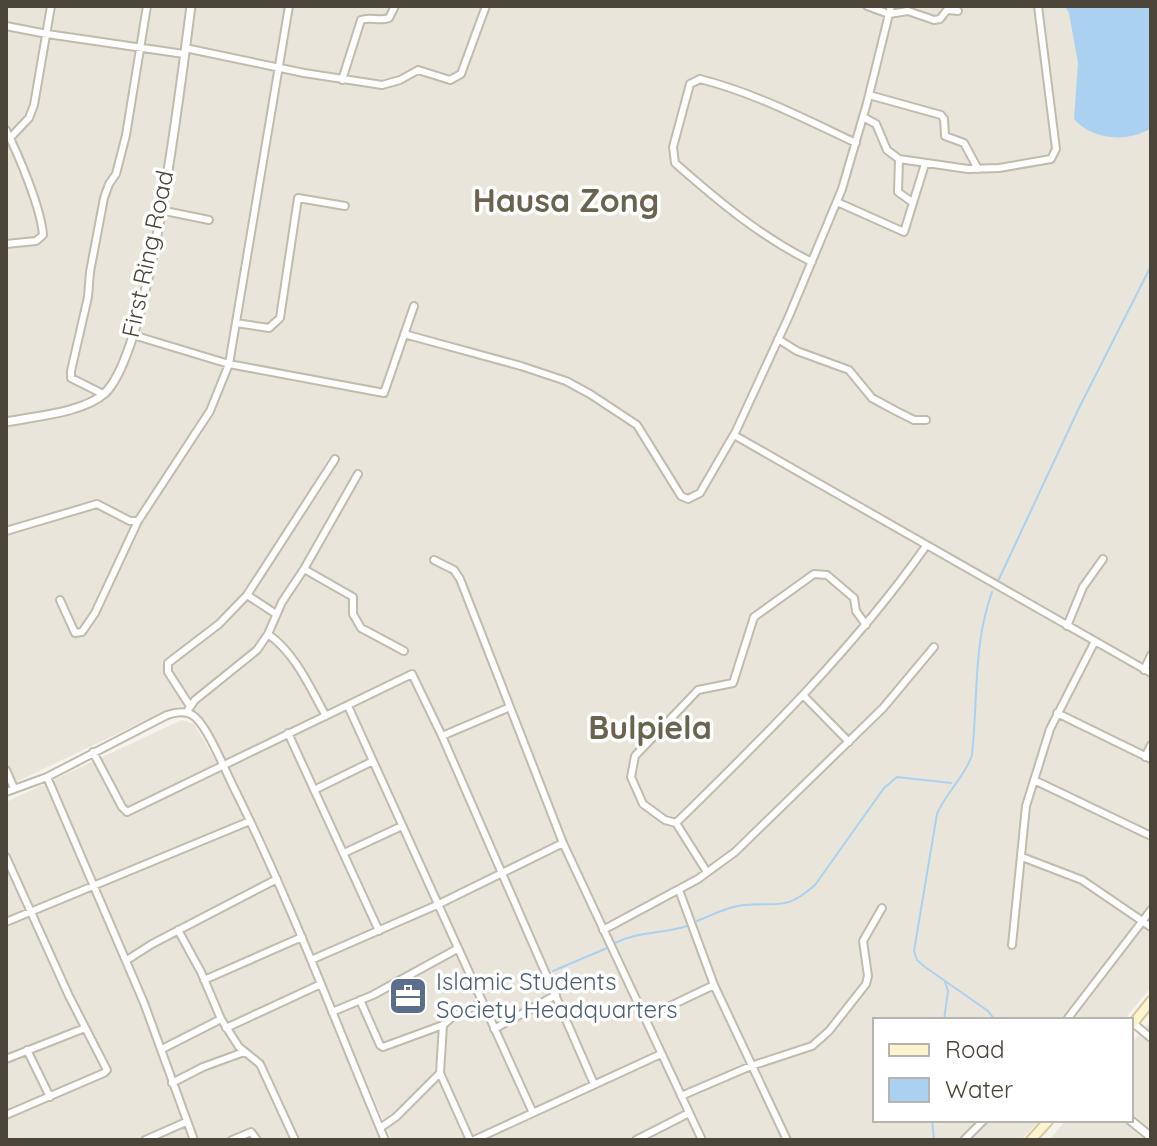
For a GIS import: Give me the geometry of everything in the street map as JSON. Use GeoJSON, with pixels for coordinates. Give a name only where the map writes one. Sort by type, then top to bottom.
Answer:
{"type":"FeatureCollection","features":[{"type":"Feature","properties":{"kind":"main road"},"geometry":{"type":"LineString","coordinates":[[1133,1024],[1151,1001]]}},
{"type":"Feature","properties":{"kind":"main road"},"geometry":{"type":"LineString","coordinates":[[1031,1140],[1047,1122]]}},
{"type":"Feature","properties":{"kind":"street"},"geometry":{"type":"LineString","coordinates":[[10,138],[29,118],[34,105],[51,6]]}},
{"type":"Feature","properties":{"kind":"street"},"geometry":{"type":"LineString","coordinates":[[6,422],[87,405],[103,394],[71,378],[71,371],[88,297],[104,198],[116,174],[126,135],[147,6]]}},
{"type":"Feature","properties":{"kind":"street","name":"First Ring Road"},"geometry":{"type":"LineString","coordinates":[[103,394],[122,368],[133,335],[160,210],[191,6]]}},
{"type":"Feature","properties":{"kind":"street"},"geometry":{"type":"LineString","coordinates":[[60,600],[75,633],[82,632],[95,613],[138,521],[210,411],[229,364],[289,6]]}},
{"type":"Feature","properties":{"kind":"street"},"geometry":{"type":"LineString","coordinates":[[342,80],[361,20],[368,17],[389,18],[395,6]]}},
{"type":"Feature","properties":{"kind":"street"},"geometry":{"type":"LineString","coordinates":[[6,26],[139,48],[185,51],[342,80],[391,84],[418,70],[456,79],[464,66],[486,6]]}},
{"type":"Feature","properties":{"kind":"street"},"geometry":{"type":"LineString","coordinates":[[867,6],[889,14],[908,11],[937,20],[947,10],[958,11]]}},
{"type":"Feature","properties":{"kind":"street"},"geometry":{"type":"LineString","coordinates":[[404,334],[566,381],[637,425],[681,496],[688,499],[700,493],[734,435],[837,202],[856,143],[891,6]]}},
{"type":"Feature","properties":{"kind":"street"},"geometry":{"type":"LineString","coordinates":[[863,117],[876,124],[887,150],[899,159],[955,169],[978,169],[1044,160],[1055,154],[1038,6]]}},
{"type":"Feature","properties":{"kind":"street"},"geometry":{"type":"LineString","coordinates":[[812,262],[775,242],[743,219],[675,163],[673,147],[690,84],[694,79],[700,79],[728,87],[786,109],[856,143]]}},
{"type":"Feature","properties":{"kind":"street"},"geometry":{"type":"LineString","coordinates":[[869,95],[941,115],[945,136],[964,143],[978,169]]}},
{"type":"Feature","properties":{"kind":"street"},"geometry":{"type":"LineString","coordinates":[[6,130],[37,210],[43,235],[36,241],[6,244]]}},
{"type":"Feature","properties":{"kind":"street"},"geometry":{"type":"LineString","coordinates":[[899,159],[898,192],[912,202]]}},
{"type":"Feature","properties":{"kind":"street"},"geometry":{"type":"LineString","coordinates":[[837,202],[904,232],[925,164]]}},
{"type":"Feature","properties":{"kind":"street"},"geometry":{"type":"LineString","coordinates":[[236,323],[269,328],[280,318],[298,198],[345,206]]}},
{"type":"Feature","properties":{"kind":"street"},"geometry":{"type":"LineString","coordinates":[[160,210],[209,220]]}},
{"type":"Feature","properties":{"kind":"street"},"geometry":{"type":"LineString","coordinates":[[133,335],[229,364],[384,393],[414,306]]}},
{"type":"Feature","properties":{"kind":"street"},"geometry":{"type":"LineString","coordinates":[[778,339],[797,351],[849,370],[872,398],[914,420],[926,420]]}},
{"type":"Feature","properties":{"kind":"street"},"geometry":{"type":"LineString","coordinates":[[734,435],[1147,672],[1151,655]]}},
{"type":"Feature","properties":{"kind":"street"},"geometry":{"type":"LineString","coordinates":[[335,459],[247,595],[219,624],[168,663],[168,672],[223,765],[277,879],[385,1140]]}},
{"type":"Feature","properties":{"kind":"street"},"geometry":{"type":"LineString","coordinates":[[6,792],[47,777],[167,715],[188,709],[257,650],[358,474]]}},
{"type":"Feature","properties":{"kind":"street"},"geometry":{"type":"LineString","coordinates":[[6,531],[97,504],[130,521],[138,521]]}},
{"type":"Feature","properties":{"kind":"street"},"geometry":{"type":"LineString","coordinates":[[676,823],[803,695],[887,601],[926,546]]}},
{"type":"Feature","properties":{"kind":"street"},"geometry":{"type":"LineString","coordinates":[[1067,626],[1083,587],[1103,559]]}},
{"type":"Feature","properties":{"kind":"street"},"geometry":{"type":"LineString","coordinates":[[434,560],[454,570],[460,579],[563,843],[702,1140]]}},
{"type":"Feature","properties":{"kind":"street"},"geometry":{"type":"LineString","coordinates":[[304,569],[353,597],[353,614],[361,628],[404,651]]}},
{"type":"Feature","properties":{"kind":"street"},"geometry":{"type":"LineString","coordinates":[[707,872],[676,823],[665,820],[643,804],[631,777],[635,756],[698,690],[733,683],[754,617],[814,574],[827,575],[854,598],[856,611],[866,625]]}},
{"type":"Feature","properties":{"kind":"street"},"geometry":{"type":"LineString","coordinates":[[247,595],[276,614]]}},
{"type":"Feature","properties":{"kind":"street"},"geometry":{"type":"LineString","coordinates":[[268,634],[284,647],[326,716]]}},
{"type":"Feature","properties":{"kind":"street"},"geometry":{"type":"LineString","coordinates":[[1012,945],[1026,806],[1057,713],[1094,643]]}},
{"type":"Feature","properties":{"kind":"street"},"geometry":{"type":"LineString","coordinates":[[603,930],[679,890],[735,852],[883,708],[934,647]]}},
{"type":"Feature","properties":{"kind":"street"},"geometry":{"type":"LineString","coordinates":[[93,752],[127,812],[412,674],[594,1084]]}},
{"type":"Feature","properties":{"kind":"street"},"geometry":{"type":"LineString","coordinates":[[803,695],[849,742]]}},
{"type":"Feature","properties":{"kind":"street"},"geometry":{"type":"LineString","coordinates":[[348,706],[533,1113]]}},
{"type":"Feature","properties":{"kind":"street"},"geometry":{"type":"LineString","coordinates":[[442,736],[510,707]]}},
{"type":"Feature","properties":{"kind":"street"},"geometry":{"type":"LineString","coordinates":[[1057,713],[1148,758],[1151,745]]}},
{"type":"Feature","properties":{"kind":"street"},"geometry":{"type":"LineString","coordinates":[[288,733],[379,931]]}},
{"type":"Feature","properties":{"kind":"street"},"geometry":{"type":"LineString","coordinates":[[314,790],[373,761]]}},
{"type":"Feature","properties":{"kind":"street"},"geometry":{"type":"LineString","coordinates":[[6,770],[14,788]]}},
{"type":"Feature","properties":{"kind":"street"},"geometry":{"type":"LineString","coordinates":[[47,777],[127,960],[194,1140]]}},
{"type":"Feature","properties":{"kind":"street"},"geometry":{"type":"LineString","coordinates":[[1034,780],[1151,836]]}},
{"type":"Feature","properties":{"kind":"street"},"geometry":{"type":"LineString","coordinates":[[6,922],[250,821]]}},
{"type":"Feature","properties":{"kind":"street"},"geometry":{"type":"LineString","coordinates":[[344,853],[402,826]]}},
{"type":"Feature","properties":{"kind":"street"},"geometry":{"type":"LineString","coordinates":[[311,960],[437,905],[563,843]]}},
{"type":"Feature","properties":{"kind":"street"},"geometry":{"type":"LineString","coordinates":[[6,857],[106,1071],[6,1115]]}},
{"type":"Feature","properties":{"kind":"street"},"geometry":{"type":"LineString","coordinates":[[1022,857],[1082,880],[1151,927]]}},
{"type":"Feature","properties":{"kind":"street"},"geometry":{"type":"LineString","coordinates":[[127,960],[277,879]]}},
{"type":"Feature","properties":{"kind":"street"},"geometry":{"type":"LineString","coordinates":[[679,890],[714,985],[787,1140]]}},
{"type":"Feature","properties":{"kind":"street"},"geometry":{"type":"LineString","coordinates":[[681,1096],[751,1066],[812,1046],[820,1040],[861,992],[868,976],[863,941],[882,908]]}},
{"type":"Feature","properties":{"kind":"street"},"geometry":{"type":"LineString","coordinates":[[1068,1018],[1151,910]]}},
{"type":"Feature","properties":{"kind":"street"},"geometry":{"type":"LineString","coordinates":[[178,930],[226,1028],[244,1052],[260,1064],[295,1140]]}},
{"type":"Feature","properties":{"kind":"street"},"geometry":{"type":"LineString","coordinates":[[204,980],[302,937]]}},
{"type":"Feature","properties":{"kind":"street"},"geometry":{"type":"LineString","coordinates":[[332,1012],[457,949]]}},
{"type":"Feature","properties":{"kind":"street"},"geometry":{"type":"LineString","coordinates":[[226,1028],[321,984]]}},
{"type":"Feature","properties":{"kind":"street"},"geometry":{"type":"LineString","coordinates":[[645,1018],[714,985]]}},
{"type":"Feature","properties":{"kind":"street"},"geometry":{"type":"LineString","coordinates":[[494,1029],[556,995]]}},
{"type":"Feature","properties":{"kind":"street"},"geometry":{"type":"LineString","coordinates":[[360,1000],[383,1047],[443,1025],[455,1015],[482,1003]]}},
{"type":"Feature","properties":{"kind":"street"},"geometry":{"type":"LineString","coordinates":[[162,1049],[221,1019]]}},
{"type":"Feature","properties":{"kind":"street"},"geometry":{"type":"LineString","coordinates":[[443,1025],[440,1073],[472,1140],[661,1054]]}},
{"type":"Feature","properties":{"kind":"street"},"geometry":{"type":"LineString","coordinates":[[1133,1026],[1151,1038]]}},
{"type":"Feature","properties":{"kind":"street"},"geometry":{"type":"LineString","coordinates":[[6,1059],[85,1028]]}},
{"type":"Feature","properties":{"kind":"street"},"geometry":{"type":"LineString","coordinates":[[27,1050],[50,1097]]}},
{"type":"Feature","properties":{"kind":"street"},"geometry":{"type":"LineString","coordinates":[[172,1083],[203,1067],[244,1052]]}},
{"type":"Feature","properties":{"kind":"street"},"geometry":{"type":"LineString","coordinates":[[380,1128],[396,1117],[440,1073]]}},
{"type":"Feature","properties":{"kind":"street"},"geometry":{"type":"LineString","coordinates":[[636,1140],[689,1113]]}},
{"type":"Feature","properties":{"kind":"street"},"geometry":{"type":"LineString","coordinates":[[145,1140],[186,1122]]}},
{"type":"Feature","properties":{"kind":"street"},"geometry":{"type":"LineString","coordinates":[[964,1140],[982,1122]]}},
{"type":"Feature","properties":{"kind":"street"},"geometry":{"type":"LineString","coordinates":[[1132,1122],[1151,1137]]}},
{"type":"Feature","properties":{"kind":"street"},"geometry":{"type":"LineString","coordinates":[[232,1140],[251,1132],[257,1140]]}},
{"type":"Feature","properties":{"kind":"shaded area"},"geometry":{"type":"Polygon","coordinates":[[[6,6],[1151,6],[1151,987],[1126,1018],[873,1018],[873,1122],[1038,1122],[1021,1140],[392,1140],[253,821],[202,719],[181,706],[171,708],[16,782],[6,760],[6,6]]]}},
{"type":"Feature","properties":{"kind":"shaded area"},"geometry":{"type":"Polygon","coordinates":[[[182,720],[194,724],[225,777],[281,889],[383,1140],[6,1140],[6,802],[182,720]]]}},
{"type":"Feature","properties":{"kind":"shaded area"},"geometry":{"type":"Polygon","coordinates":[[[1151,1020],[1151,1140],[1049,1140],[1064,1122],[1133,1122],[1133,1042],[1151,1020]]]}},
{"type":"Feature","properties":{"kind":"water"},"geometry":{"type":"Polygon","coordinates":[[[1065,6],[1151,6],[1151,128],[1132,136],[1111,137],[1090,131],[1074,119],[1078,63],[1065,6]]]}},
{"type":"Feature","properties":{"kind":"waterway"},"geometry":{"type":"LineString","coordinates":[[998,581],[1079,408],[1151,266]]}},
{"type":"Feature","properties":{"kind":"waterway"},"geometry":{"type":"LineString","coordinates":[[992,592],[979,652],[972,755],[937,814],[914,951],[917,960],[925,967],[993,1018]]}},
{"type":"Feature","properties":{"kind":"waterway"},"geometry":{"type":"LineString","coordinates":[[697,921],[739,906],[789,902],[805,893],[815,885],[884,788],[897,777],[951,783]]}},
{"type":"Feature","properties":{"kind":"waterway"},"geometry":{"type":"LineString","coordinates":[[615,943],[632,936],[687,926]]}},
{"type":"Feature","properties":{"kind":"waterway"},"geometry":{"type":"LineString","coordinates":[[553,971],[607,948]]}},
{"type":"Feature","properties":{"kind":"waterway"},"geometry":{"type":"LineString","coordinates":[[944,1018],[948,991],[945,982]]}},
{"type":"Feature","properties":{"kind":"waterway"},"geometry":{"type":"LineString","coordinates":[[932,1122],[934,1140]]}},
{"type":"Feature","properties":{"kind":"place","name":"Islamic Students Society Headquarters"},"geometry":{"type":"Point","coordinates":[408,996]}},
{"type":"Feature","properties":{"kind":"district","name":"Hausa Zong"},"geometry":{"type":"Point","coordinates":[566,201]}},
{"type":"Feature","properties":{"kind":"district","name":"Bulpiela"},"geometry":{"type":"Point","coordinates":[650,728]}}]}
